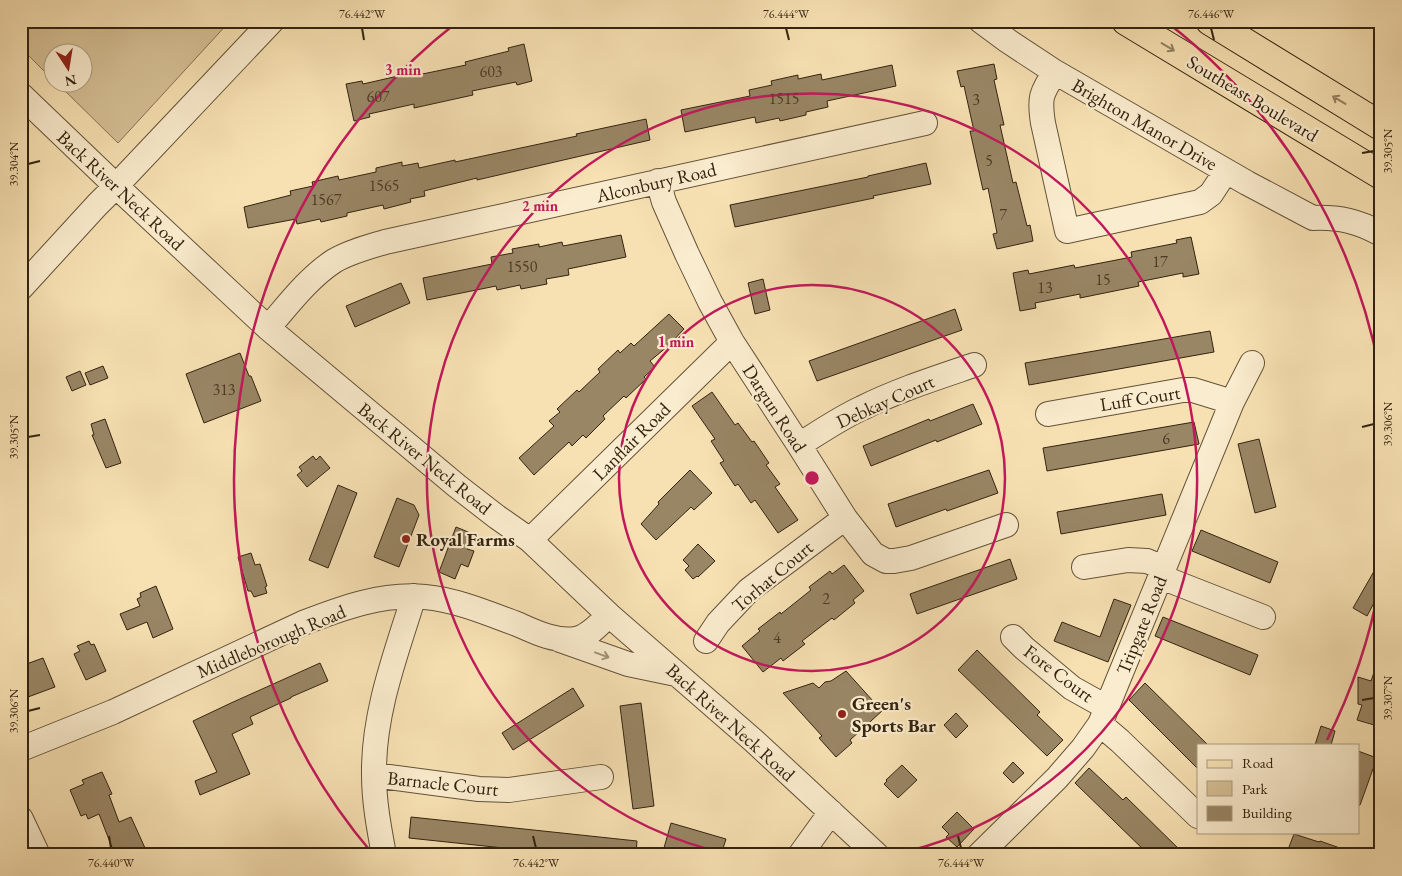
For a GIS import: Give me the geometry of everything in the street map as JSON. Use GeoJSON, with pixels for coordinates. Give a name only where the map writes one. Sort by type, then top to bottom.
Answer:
{"type":"FeatureCollection","features":[{"type":"Feature","properties":{"kind":"main road","name":"Southeast Boulevard"},"geometry":{"type":"LineString","coordinates":[[1126,21],[1381,175]]}},
{"type":"Feature","properties":{"kind":"main road"},"geometry":{"type":"LineString","coordinates":[[1210,21],[1381,126]]}},
{"type":"Feature","properties":{"kind":"street"},"geometry":{"type":"LineString","coordinates":[[21,288],[272,21]]}},
{"type":"Feature","properties":{"kind":"street","name":"Brighton Manor Drive"},"geometry":{"type":"LineString","coordinates":[[982,21],[1008,41],[1055,72],[1226,171],[1313,218],[1353,221],[1381,234]]}},
{"type":"Feature","properties":{"kind":"street"},"geometry":{"type":"LineString","coordinates":[[1055,72],[1043,92],[1041,107],[1067,232],[1200,202],[1212,194],[1226,171]]}},
{"type":"Feature","properties":{"kind":"street","name":"Back River Neck Road"},"geometry":{"type":"LineString","coordinates":[[21,95],[268,328],[457,486],[530,540],[609,615],[678,674],[877,855]]}},
{"type":"Feature","properties":{"kind":"street","name":"Alconbury Road"},"geometry":{"type":"LineString","coordinates":[[268,328],[307,283],[320,271],[335,260],[385,242],[925,123]]}},
{"type":"Feature","properties":{"kind":"street","name":"Dargun Road"},"geometry":{"type":"LineString","coordinates":[[658,181],[664,202],[687,254],[732,342],[845,518],[873,554],[886,561],[902,560],[1006,525]]}},
{"type":"Feature","properties":{"kind":"street","name":"Lanflair Road"},"geometry":{"type":"LineString","coordinates":[[530,540],[732,342]]}},
{"type":"Feature","properties":{"kind":"street","name":"Tripgate Road"},"geometry":{"type":"LineString","coordinates":[[979,855],[1057,778],[1083,748],[1103,716],[1232,402],[1252,362]]}},
{"type":"Feature","properties":{"kind":"street","name":"Debkay Court"},"geometry":{"type":"LineString","coordinates":[[799,445],[829,426],[888,396],[974,365]]}},
{"type":"Feature","properties":{"kind":"street","name":"Luff Court"},"geometry":{"type":"LineString","coordinates":[[1048,414],[1183,390],[1193,390],[1232,402]]}},
{"type":"Feature","properties":{"kind":"street","name":"Torhat Court"},"geometry":{"type":"LineString","coordinates":[[706,641],[718,623],[749,590],[845,518]]}},
{"type":"Feature","properties":{"kind":"street"},"geometry":{"type":"LineString","coordinates":[[1084,567],[1128,560],[1146,561],[1162,572],[1263,617]]}},
{"type":"Feature","properties":{"kind":"street"},"geometry":{"type":"LineString","coordinates":[[384,855],[377,817],[374,775],[375,752],[382,704],[414,596]]}},
{"type":"Feature","properties":{"kind":"street","name":"Middleborough Road"},"geometry":{"type":"LineString","coordinates":[[21,749],[113,712],[325,614],[367,602],[390,597],[414,596],[445,600],[483,611],[556,639],[577,639],[589,633],[609,615]]}},
{"type":"Feature","properties":{"kind":"street","name":"Fore Court"},"geometry":{"type":"LineString","coordinates":[[1013,637],[1103,716],[1120,741],[1197,815]]}},
{"type":"Feature","properties":{"kind":"street"},"geometry":{"type":"LineString","coordinates":[[556,639],[628,664],[678,674]]}},
{"type":"Feature","properties":{"kind":"street","name":"Barnacle Court"},"geometry":{"type":"LineString","coordinates":[[374,775],[479,789],[509,790],[601,777]]}},
{"type":"Feature","properties":{"kind":"street"},"geometry":{"type":"LineString","coordinates":[[800,855],[831,812]]}},
{"type":"Feature","properties":{"kind":"street"},"geometry":{"type":"LineString","coordinates":[[21,819],[38,855]]}},
{"type":"Feature","properties":{"kind":"green space"},"geometry":{"type":"Polygon","coordinates":[[[21,21],[230,21],[118,143],[66,92],[92,92],[92,42],[42,42],[42,69],[21,48],[21,21]]]}},
{"type":"Feature","properties":{"kind":"building"},"geometry":{"type":"Polygon","coordinates":[[[524,44],[532,81],[517,85],[516,82],[472,91],[473,95],[414,108],[414,104],[369,114],[370,117],[354,121],[346,84],[362,81],[363,84],[407,74],[408,77],[466,65],[465,62],[509,51],[508,48],[524,44]]]}},
{"type":"Feature","properties":{"kind":"building"},"geometry":{"type":"Polygon","coordinates":[[[994,64],[997,79],[994,80],[1004,125],[1000,125],[1013,183],[1016,182],[1027,226],[1030,225],[1033,241],[997,249],[993,234],[997,233],[988,188],[983,190],[970,131],[974,131],[964,86],[961,87],[957,71],[994,64]]]}},
{"type":"Feature","properties":{"kind":"building"},"geometry":{"type":"Polygon","coordinates":[[[892,65],[896,86],[827,101],[828,107],[806,112],[806,115],[780,121],[779,118],[756,123],[755,117],[685,132],[681,110],[750,96],[749,90],[772,85],[771,81],[798,75],[798,79],[821,74],[822,80],[892,65]]]}},
{"type":"Feature","properties":{"kind":"building"},"geometry":{"type":"Polygon","coordinates":[[[646,119],[650,140],[424,191],[425,196],[410,199],[411,202],[384,209],[383,205],[347,213],[347,216],[321,222],[320,219],[297,224],[296,219],[248,228],[244,207],[291,195],[290,191],[313,186],[312,182],[338,176],[339,180],[376,172],[376,168],[402,162],[402,166],[418,163],[419,168],[455,160],[455,162],[646,119]]]}},
{"type":"Feature","properties":{"kind":"building"},"geometry":{"type":"Polygon","coordinates":[[[926,163],[931,184],[735,227],[730,205],[868,177],[926,163]]]}},
{"type":"Feature","properties":{"kind":"building"},"geometry":{"type":"Polygon","coordinates":[[[621,235],[626,257],[568,269],[569,275],[546,279],[547,284],[521,289],[520,285],[497,290],[496,286],[427,300],[423,278],[492,264],[491,257],[513,253],[512,249],[539,244],[539,247],[562,242],[563,246],[621,235]]]}},
{"type":"Feature","properties":{"kind":"building"},"geometry":{"type":"Polygon","coordinates":[[[1191,237],[1199,274],[1183,277],[1183,273],[1138,282],[1139,286],[1080,298],[1080,294],[1035,303],[1036,308],[1020,311],[1013,273],[1028,270],[1029,274],[1074,265],[1075,268],[1132,257],[1131,252],[1177,243],[1176,240],[1191,237]]]}},
{"type":"Feature","properties":{"kind":"building"},"geometry":{"type":"Polygon","coordinates":[[[763,279],[770,310],[755,314],[748,283],[763,279]]]}},
{"type":"Feature","properties":{"kind":"building"},"geometry":{"type":"Polygon","coordinates":[[[401,283],[410,303],[355,327],[346,306],[401,283]]]}},
{"type":"Feature","properties":{"kind":"building"},"geometry":{"type":"Polygon","coordinates":[[[955,309],[962,330],[817,381],[809,361],[955,309]]]}},
{"type":"Feature","properties":{"kind":"building"},"geometry":{"type":"Polygon","coordinates":[[[669,314],[684,329],[650,361],[655,367],[644,377],[646,379],[603,416],[605,419],[586,438],[583,435],[572,446],[569,442],[534,475],[519,458],[554,426],[549,421],[560,412],[557,409],[600,372],[598,369],[618,350],[620,353],[631,343],[634,346],[669,314]]]}},
{"type":"Feature","properties":{"kind":"building"},"geometry":{"type":"Polygon","coordinates":[[[1210,331],[1214,352],[1029,385],[1025,363],[1210,331]]]}},
{"type":"Feature","properties":{"kind":"building"},"geometry":{"type":"Polygon","coordinates":[[[240,353],[261,401],[204,423],[186,374],[240,353]]]}},
{"type":"Feature","properties":{"kind":"building"},"geometry":{"type":"Polygon","coordinates":[[[103,366],[108,378],[90,385],[85,373],[103,366]]]}},
{"type":"Feature","properties":{"kind":"building"},"geometry":{"type":"Polygon","coordinates":[[[80,371],[86,385],[72,391],[66,377],[80,371]]]}},
{"type":"Feature","properties":{"kind":"building"},"geometry":{"type":"Polygon","coordinates":[[[712,392],[735,425],[738,423],[752,442],[754,441],[769,463],[766,465],[780,484],[775,487],[798,520],[778,533],[755,500],[751,503],[738,484],[735,486],[720,463],[724,461],[711,441],[715,439],[692,406],[712,392]]]}},
{"type":"Feature","properties":{"kind":"building"},"geometry":{"type":"Polygon","coordinates":[[[973,404],[982,424],[871,466],[863,446],[929,419],[930,421],[973,404]]]}},
{"type":"Feature","properties":{"kind":"building"},"geometry":{"type":"Polygon","coordinates":[[[105,419],[121,463],[106,468],[92,435],[94,435],[91,424],[105,419]]]}},
{"type":"Feature","properties":{"kind":"building"},"geometry":{"type":"Polygon","coordinates":[[[1194,422],[1199,444],[1047,471],[1043,448],[1194,422]]]}},
{"type":"Feature","properties":{"kind":"building"},"geometry":{"type":"Polygon","coordinates":[[[1259,439],[1276,507],[1255,513],[1238,444],[1259,439]]]}},
{"type":"Feature","properties":{"kind":"building"},"geometry":{"type":"Polygon","coordinates":[[[313,456],[316,460],[320,456],[330,468],[307,487],[297,475],[302,471],[299,467],[313,456]]]}},
{"type":"Feature","properties":{"kind":"building"},"geometry":{"type":"Polygon","coordinates":[[[690,470],[712,493],[694,510],[691,507],[656,540],[641,524],[659,504],[658,502],[690,470]]]}},
{"type":"Feature","properties":{"kind":"building"},"geometry":{"type":"Polygon","coordinates":[[[989,470],[998,493],[896,527],[888,504],[989,470]]]}},
{"type":"Feature","properties":{"kind":"building"},"geometry":{"type":"Polygon","coordinates":[[[338,485],[357,493],[328,568],[309,560],[338,485]]]}},
{"type":"Feature","properties":{"kind":"building"},"geometry":{"type":"Polygon","coordinates":[[[1162,494],[1166,515],[1061,534],[1057,512],[1162,494]]]}},
{"type":"Feature","properties":{"kind":"building"},"geometry":{"type":"Polygon","coordinates":[[[397,498],[414,505],[419,515],[399,567],[374,557],[397,498]]]}},
{"type":"Feature","properties":{"kind":"building","name":"Royal Farms"},"geometry":{"type":"Polygon","coordinates":[[[456,527],[473,534],[467,549],[474,551],[468,567],[461,564],[455,579],[439,572],[456,527]]]}},
{"type":"Feature","properties":{"kind":"building"},"geometry":{"type":"Polygon","coordinates":[[[1201,530],[1278,562],[1270,583],[1192,551],[1201,530]]]}},
{"type":"Feature","properties":{"kind":"building"},"geometry":{"type":"Polygon","coordinates":[[[698,544],[715,561],[698,577],[693,579],[685,570],[689,566],[683,560],[698,544]]]}},
{"type":"Feature","properties":{"kind":"building"},"geometry":{"type":"Polygon","coordinates":[[[251,553],[255,565],[260,564],[267,586],[265,587],[267,593],[254,597],[251,591],[248,591],[238,557],[251,553]]]}},
{"type":"Feature","properties":{"kind":"building"},"geometry":{"type":"Polygon","coordinates":[[[1010,559],[1017,579],[917,614],[910,594],[1010,559]]]}},
{"type":"Feature","properties":{"kind":"building"},"geometry":{"type":"Polygon","coordinates":[[[1381,559],[1381,590],[1367,616],[1353,608],[1381,559]]]}},
{"type":"Feature","properties":{"kind":"building"},"geometry":{"type":"Polygon","coordinates":[[[844,565],[864,591],[853,600],[855,603],[834,620],[832,618],[802,641],[805,644],[783,661],[781,658],[763,672],[742,646],[760,631],[758,629],[780,612],[781,614],[811,590],[809,587],[830,571],[832,574],[844,565]]]}},
{"type":"Feature","properties":{"kind":"building"},"geometry":{"type":"Polygon","coordinates":[[[156,586],[173,629],[153,638],[147,622],[127,630],[120,614],[140,606],[137,599],[141,597],[140,593],[156,586]]]}},
{"type":"Feature","properties":{"kind":"building"},"geometry":{"type":"Polygon","coordinates":[[[1114,599],[1131,605],[1108,662],[1054,641],[1062,622],[1100,637],[1114,599]]]}},
{"type":"Feature","properties":{"kind":"building"},"geometry":{"type":"Polygon","coordinates":[[[1163,617],[1258,655],[1250,675],[1155,636],[1163,617]]]}},
{"type":"Feature","properties":{"kind":"building"},"geometry":{"type":"Polygon","coordinates":[[[89,641],[91,645],[94,644],[106,671],[86,680],[74,654],[80,651],[77,646],[89,641]]]}},
{"type":"Feature","properties":{"kind":"building"},"geometry":{"type":"Polygon","coordinates":[[[977,650],[1040,712],[1037,715],[1063,740],[1047,756],[958,670],[977,650]]]}},
{"type":"Feature","properties":{"kind":"building"},"geometry":{"type":"Polygon","coordinates":[[[43,658],[55,687],[28,697],[21,678],[21,666],[43,658]]]}},
{"type":"Feature","properties":{"kind":"building"},"geometry":{"type":"Polygon","coordinates":[[[1379,658],[1381,658],[1381,727],[1357,720],[1362,705],[1358,704],[1358,677],[1371,681],[1379,658]]]}},
{"type":"Feature","properties":{"kind":"building"},"geometry":{"type":"Polygon","coordinates":[[[320,663],[328,681],[250,717],[253,724],[232,734],[250,774],[200,795],[195,781],[217,772],[193,721],[320,663]]]}},
{"type":"Feature","properties":{"kind":"building"},"geometry":{"type":"Polygon","coordinates":[[[846,671],[882,711],[850,740],[852,743],[836,757],[819,738],[822,736],[783,693],[813,683],[819,688],[825,682],[831,681],[846,671]]]}},
{"type":"Feature","properties":{"kind":"building"},"geometry":{"type":"Polygon","coordinates":[[[1145,683],[1207,744],[1197,744],[1197,768],[1129,700],[1145,683]]]}},
{"type":"Feature","properties":{"kind":"building"},"geometry":{"type":"Polygon","coordinates":[[[573,688],[584,706],[513,750],[502,733],[573,688]]]}},
{"type":"Feature","properties":{"kind":"building"},"geometry":{"type":"Polygon","coordinates":[[[641,703],[654,806],[633,809],[620,706],[641,703]]]}},
{"type":"Feature","properties":{"kind":"building"},"geometry":{"type":"Polygon","coordinates":[[[956,713],[968,726],[956,738],[944,725],[956,713]]]}},
{"type":"Feature","properties":{"kind":"building"},"geometry":{"type":"Polygon","coordinates":[[[1321,726],[1335,731],[1331,744],[1315,744],[1321,726]]]}},
{"type":"Feature","properties":{"kind":"building"},"geometry":{"type":"Polygon","coordinates":[[[1360,752],[1377,758],[1360,805],[1360,752]]]}},
{"type":"Feature","properties":{"kind":"building"},"geometry":{"type":"Polygon","coordinates":[[[1013,762],[1024,773],[1013,783],[1003,773],[1013,762]]]}},
{"type":"Feature","properties":{"kind":"building"},"geometry":{"type":"Polygon","coordinates":[[[902,765],[917,780],[898,798],[884,784],[902,765]]]}},
{"type":"Feature","properties":{"kind":"building"},"geometry":{"type":"Polygon","coordinates":[[[1089,768],[1123,800],[1126,797],[1185,855],[1149,855],[1075,783],[1089,768]]]}},
{"type":"Feature","properties":{"kind":"building"},"geometry":{"type":"Polygon","coordinates":[[[102,772],[112,794],[109,795],[119,822],[131,817],[145,848],[129,855],[115,855],[99,814],[88,819],[86,814],[81,816],[70,790],[84,784],[82,780],[102,772]]]}},
{"type":"Feature","properties":{"kind":"building"},"geometry":{"type":"Polygon","coordinates":[[[957,812],[974,829],[957,847],[946,837],[949,834],[942,827],[957,812]]]}},
{"type":"Feature","properties":{"kind":"building"},"geometry":{"type":"Polygon","coordinates":[[[411,817],[637,841],[636,855],[570,855],[409,838],[411,817]]]}},
{"type":"Feature","properties":{"kind":"building"},"geometry":{"type":"Polygon","coordinates":[[[671,823],[726,839],[721,855],[662,855],[671,823]]]}},
{"type":"Feature","properties":{"kind":"building"},"geometry":{"type":"Polygon","coordinates":[[[1294,834],[1354,853],[1353,855],[1310,855],[1289,847],[1294,834]]]}},
{"type":"Feature","properties":{"kind":"place","name":"Royal Farms"},"geometry":{"type":"Point","coordinates":[406,539]}},
{"type":"Feature","properties":{"kind":"place","name":"Green's Sports Bar"},"geometry":{"type":"Point","coordinates":[842,714]}}]}
